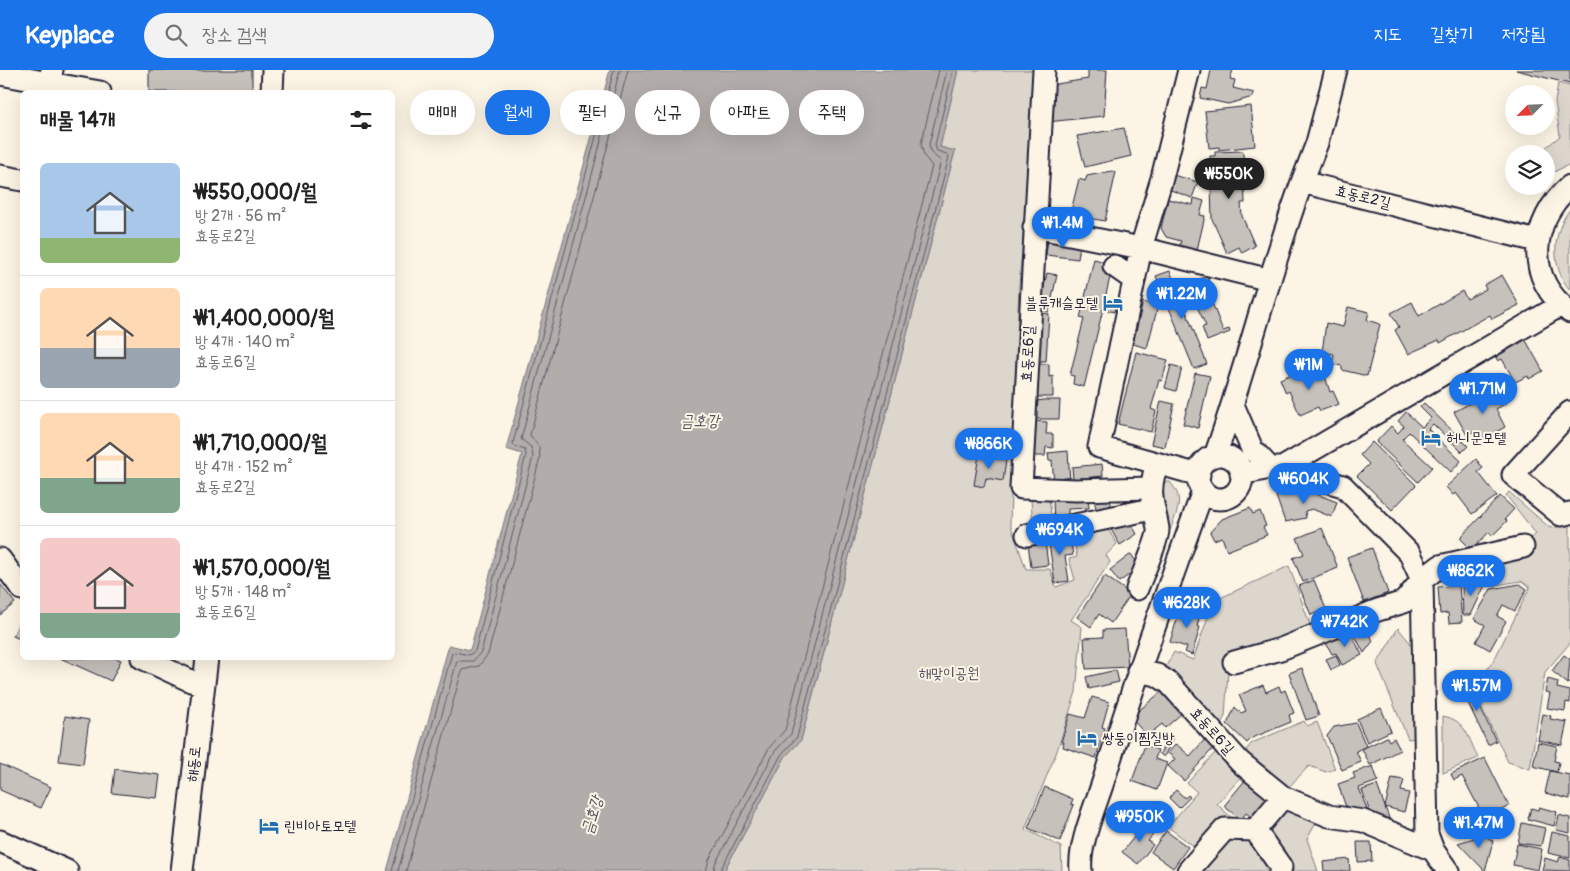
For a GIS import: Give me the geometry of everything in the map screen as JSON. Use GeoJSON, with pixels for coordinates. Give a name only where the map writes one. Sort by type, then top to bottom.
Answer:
{"type":"FeatureCollection","features":[{"type":"Feature","properties":{"kind":"street"},"geometry":{"type":"LineString","coordinates":[[272,90],[273,70]]}},
{"type":"Feature","properties":{"kind":"street","name":"효동로6길"},"geometry":{"type":"LineString","coordinates":[[1044,70],[1034,227],[1022,488],[1076,490],[1150,488]]}},
{"type":"Feature","properties":{"kind":"street"},"geometry":{"type":"LineString","coordinates":[[1081,871],[1080,861],[1089,827],[1138,671],[1201,483],[1202,464],[1215,456],[1229,457],[1239,467],[1241,474],[1239,487],[1229,497],[1215,499],[1201,483],[1157,461],[1100,447],[1141,248],[1162,178],[1189,70]]}},
{"type":"Feature","properties":{"kind":"street"},"geometry":{"type":"LineString","coordinates":[[1215,456],[1233,405],[1270,280],[1302,182],[1317,143],[1336,70]]}},
{"type":"Feature","properties":{"kind":"street"},"geometry":{"type":"LineString","coordinates":[[0,74],[51,77],[93,90]]}},
{"type":"Feature","properties":{"kind":"street"},"geometry":{"type":"LineString","coordinates":[[0,176],[20,180]]}},
{"type":"Feature","properties":{"kind":"street","name":"효동로2길"},"geometry":{"type":"LineString","coordinates":[[1302,182],[1537,241]]}},
{"type":"Feature","properties":{"kind":"street"},"geometry":{"type":"LineString","coordinates":[[1241,474],[1276,468],[1566,309],[1550,291],[1542,274],[1537,241],[1545,216],[1557,197],[1570,186]]}},
{"type":"Feature","properties":{"kind":"street"},"geometry":{"type":"LineString","coordinates":[[1034,227],[1141,248],[1270,280]]}},
{"type":"Feature","properties":{"kind":"street"},"geometry":{"type":"LineString","coordinates":[[1114,266],[1134,280]]}},
{"type":"Feature","properties":{"kind":"street"},"geometry":{"type":"LineString","coordinates":[[1233,405],[1252,448],[1276,468],[1343,486],[1410,554],[1422,580],[1427,834],[1433,850],[1448,871]]}},
{"type":"Feature","properties":{"kind":"street"},"geometry":{"type":"LineString","coordinates":[[1570,412],[1514,475],[1561,515],[1570,513]]}},
{"type":"Feature","properties":{"kind":"street"},"geometry":{"type":"LineString","coordinates":[[1137,589],[1159,531],[1152,509],[1150,488],[1157,461]]}},
{"type":"Feature","properties":{"kind":"street"},"geometry":{"type":"LineString","coordinates":[[1028,535],[1152,509]]}},
{"type":"Feature","properties":{"kind":"street"},"geometry":{"type":"LineString","coordinates":[[1234,662],[1281,649],[1378,610],[1404,602],[1422,580],[1440,566],[1523,547]]}},
{"type":"Feature","properties":{"kind":"street"},"geometry":{"type":"LineString","coordinates":[[0,560],[20,586]]}},
{"type":"Feature","properties":{"kind":"street"},"geometry":{"type":"LineString","coordinates":[[146,660],[191,681],[203,684]]}},
{"type":"Feature","properties":{"kind":"street","name":"해동로"},"geometry":{"type":"LineString","coordinates":[[182,871],[207,660]]}},
{"type":"Feature","properties":{"kind":"street","name":"효동로6길"},"geometry":{"type":"LineString","coordinates":[[1138,671],[1157,675],[1169,683],[1240,762],[1283,797],[1329,816],[1363,821],[1433,850]]}},
{"type":"Feature","properties":{"kind":"street"},"geometry":{"type":"LineString","coordinates":[[1255,830],[1283,797]]}},
{"type":"Feature","properties":{"kind":"street"},"geometry":{"type":"LineString","coordinates":[[1188,871],[1225,829],[1255,830]]}},
{"type":"Feature","properties":{"kind":"street"},"geometry":{"type":"LineString","coordinates":[[1255,830],[1281,867],[1280,871]]}},
{"type":"Feature","properties":{"kind":"street"},"geometry":{"type":"LineString","coordinates":[[0,842],[67,871]]}},
{"type":"Feature","properties":{"kind":"green space","name":"해맞이공원"},"geometry":{"type":"Polygon","coordinates":[[[958,70],[1038,70],[1019,285],[1010,523],[1026,569],[1050,569],[1056,587],[1075,580],[1069,559],[1077,557],[1073,536],[1107,528],[1117,544],[1106,555],[1110,562],[1071,620],[1082,627],[1076,692],[1057,751],[1025,829],[1061,847],[1062,871],[724,871],[785,757],[801,740],[955,151],[940,147],[958,70]]]}},
{"type":"Feature","properties":{"kind":"green space"},"geometry":{"type":"Polygon","coordinates":[[[1558,83],[1570,86],[1570,164],[1555,172],[1555,145],[1549,145],[1560,136],[1555,102],[1558,83]]]}},
{"type":"Feature","properties":{"kind":"green space"},"geometry":{"type":"Polygon","coordinates":[[[1570,209],[1570,290],[1559,271],[1556,250],[1560,228],[1570,209]]]}},
{"type":"Feature","properties":{"kind":"green space"},"geometry":{"type":"Polygon","coordinates":[[[1164,482],[1170,482],[1178,495],[1179,501],[1177,513],[1169,533],[1160,512],[1158,489],[1164,482]]]}},
{"type":"Feature","properties":{"kind":"green space"},"geometry":{"type":"Polygon","coordinates":[[[1509,492],[1550,528],[1570,525],[1570,643],[1545,672],[1530,769],[1508,762],[1470,683],[1484,675],[1496,656],[1530,587],[1521,581],[1490,586],[1489,580],[1475,580],[1476,562],[1533,548],[1528,541],[1536,534],[1506,495],[1509,492]]]}},
{"type":"Feature","properties":{"kind":"green space"},"geometry":{"type":"Polygon","coordinates":[[[1049,498],[1052,523],[1033,525],[1031,500],[1049,498]]]}},
{"type":"Feature","properties":{"kind":"green space"},"geometry":{"type":"Polygon","coordinates":[[[1289,566],[1312,630],[1229,656],[1225,716],[1217,732],[1164,670],[1174,652],[1193,660],[1210,611],[1218,599],[1289,566]]]}},
{"type":"Feature","properties":{"kind":"green space"},"geometry":{"type":"Polygon","coordinates":[[[1398,628],[1412,645],[1416,738],[1408,739],[1377,664],[1398,628]]]}},
{"type":"Feature","properties":{"kind":"green space"},"geometry":{"type":"Polygon","coordinates":[[[1443,716],[1451,718],[1462,726],[1478,758],[1443,773],[1443,716]]]}},
{"type":"Feature","properties":{"kind":"green space"},"geometry":{"type":"Polygon","coordinates":[[[1304,721],[1307,726],[1317,722],[1335,769],[1326,772],[1309,766],[1285,791],[1243,754],[1252,743],[1304,721]]]}},
{"type":"Feature","properties":{"kind":"green space"},"geometry":{"type":"Polygon","coordinates":[[[1216,752],[1242,776],[1217,804],[1232,818],[1221,820],[1195,847],[1168,827],[1197,792],[1187,783],[1216,752]]]}},
{"type":"Feature","properties":{"kind":"green space"},"geometry":{"type":"Polygon","coordinates":[[[1285,807],[1316,823],[1307,839],[1318,871],[1288,871],[1268,833],[1285,807]]]}},
{"type":"Feature","properties":{"kind":"green space"},"geometry":{"type":"Polygon","coordinates":[[[1235,834],[1247,835],[1272,871],[1203,871],[1235,834]]]}},
{"type":"Feature","properties":{"kind":"water","name":"금호강"},"geometry":{"type":"Polygon","coordinates":[[[610,70],[958,70],[940,147],[955,151],[801,740],[785,757],[724,871],[387,871],[449,645],[470,650],[522,454],[506,449],[592,135],[625,135],[625,90],[605,90],[610,70]]]}},
{"type":"Feature","properties":{"kind":"building"},"geometry":{"type":"Polygon","coordinates":[[[149,70],[252,70],[252,90],[149,90],[149,70]]]}},
{"type":"Feature","properties":{"kind":"building"},"geometry":{"type":"Polygon","coordinates":[[[1088,70],[1107,70],[1104,116],[1047,122],[1050,85],[1088,79],[1088,70]]]}},
{"type":"Feature","properties":{"kind":"building"},"geometry":{"type":"Polygon","coordinates":[[[1211,70],[1233,70],[1230,79],[1235,80],[1233,88],[1254,93],[1253,97],[1228,104],[1200,98],[1202,88],[1207,89],[1211,70]]]}},
{"type":"Feature","properties":{"kind":"building"},"geometry":{"type":"Polygon","coordinates":[[[1516,70],[1570,70],[1570,84],[1516,70]]]}},
{"type":"Feature","properties":{"kind":"building"},"geometry":{"type":"Polygon","coordinates":[[[1251,106],[1255,146],[1219,150],[1219,147],[1209,148],[1205,111],[1251,106]]]}},
{"type":"Feature","properties":{"kind":"building"},"geometry":{"type":"Polygon","coordinates":[[[1124,128],[1131,156],[1085,167],[1077,136],[1124,128]]]}},
{"type":"Feature","properties":{"kind":"building"},"geometry":{"type":"Polygon","coordinates":[[[1243,151],[1245,203],[1241,203],[1242,216],[1255,246],[1242,253],[1239,247],[1227,253],[1212,219],[1210,156],[1215,156],[1215,152],[1243,151]]]}},
{"type":"Feature","properties":{"kind":"building"},"geometry":{"type":"Polygon","coordinates":[[[1112,171],[1116,172],[1105,221],[1070,215],[1079,179],[1085,181],[1087,176],[1112,171]]]}},
{"type":"Feature","properties":{"kind":"building"},"geometry":{"type":"Polygon","coordinates":[[[1173,175],[1198,182],[1192,198],[1168,189],[1173,175]]]}},
{"type":"Feature","properties":{"kind":"building"},"geometry":{"type":"Polygon","coordinates":[[[1194,198],[1204,201],[1200,215],[1205,216],[1196,254],[1178,250],[1181,241],[1166,237],[1161,228],[1168,199],[1193,205],[1194,198]]]}},
{"type":"Feature","properties":{"kind":"building"},"geometry":{"type":"Polygon","coordinates":[[[1048,239],[1080,244],[1078,259],[1046,255],[1048,239]]]}},
{"type":"Feature","properties":{"kind":"building"},"geometry":{"type":"Polygon","coordinates":[[[1094,259],[1113,264],[1105,299],[1116,302],[1114,312],[1103,309],[1084,387],[1073,384],[1074,376],[1070,375],[1084,319],[1080,318],[1094,259]]]}},
{"type":"Feature","properties":{"kind":"building"},"geometry":{"type":"Polygon","coordinates":[[[1170,271],[1207,364],[1194,369],[1156,276],[1170,271]]]}},
{"type":"Feature","properties":{"kind":"building"},"geometry":{"type":"Polygon","coordinates":[[[1047,273],[1057,275],[1049,312],[1039,310],[1047,273]]]}},
{"type":"Feature","properties":{"kind":"building"},"geometry":{"type":"Polygon","coordinates":[[[1502,275],[1519,305],[1492,319],[1490,315],[1440,343],[1439,340],[1408,354],[1395,330],[1399,327],[1391,313],[1412,302],[1419,316],[1462,291],[1467,299],[1486,289],[1484,285],[1502,275]]]}},
{"type":"Feature","properties":{"kind":"building"},"geometry":{"type":"Polygon","coordinates":[[[1207,276],[1215,298],[1211,300],[1223,331],[1229,329],[1230,332],[1207,341],[1202,327],[1206,326],[1189,289],[1197,286],[1195,281],[1207,276]]]}},
{"type":"Feature","properties":{"kind":"building"},"geometry":{"type":"Polygon","coordinates":[[[1143,302],[1158,306],[1147,348],[1133,344],[1143,302]]]}},
{"type":"Feature","properties":{"kind":"building"},"geometry":{"type":"Polygon","coordinates":[[[1348,307],[1369,312],[1367,320],[1380,324],[1367,376],[1342,370],[1342,366],[1332,364],[1334,354],[1322,352],[1326,323],[1343,327],[1348,307]]]}},
{"type":"Feature","properties":{"kind":"building"},"geometry":{"type":"Polygon","coordinates":[[[1040,313],[1049,314],[1046,361],[1036,361],[1040,313]]]}},
{"type":"Feature","properties":{"kind":"building"},"geometry":{"type":"Polygon","coordinates":[[[1524,337],[1543,371],[1529,379],[1528,376],[1515,382],[1502,359],[1498,361],[1494,354],[1524,337]]]}},
{"type":"Feature","properties":{"kind":"building"},"geometry":{"type":"Polygon","coordinates":[[[1136,352],[1168,360],[1162,381],[1159,380],[1151,409],[1156,411],[1151,432],[1118,424],[1136,352]]]}},
{"type":"Feature","properties":{"kind":"building"},"geometry":{"type":"Polygon","coordinates":[[[1035,364],[1049,364],[1049,377],[1053,376],[1053,397],[1035,397],[1035,364]]]}},
{"type":"Feature","properties":{"kind":"building"},"geometry":{"type":"Polygon","coordinates":[[[1171,365],[1182,368],[1176,391],[1165,388],[1171,365]]]}},
{"type":"Feature","properties":{"kind":"building"},"geometry":{"type":"Polygon","coordinates":[[[1308,367],[1311,374],[1323,370],[1330,392],[1333,391],[1339,404],[1320,411],[1318,407],[1300,415],[1289,391],[1286,393],[1280,379],[1308,367]]]}},
{"type":"Feature","properties":{"kind":"building"},"geometry":{"type":"Polygon","coordinates":[[[1195,373],[1210,376],[1198,428],[1183,424],[1195,373]]]}},
{"type":"Feature","properties":{"kind":"building"},"geometry":{"type":"Polygon","coordinates":[[[1499,387],[1507,403],[1496,409],[1505,427],[1478,442],[1473,432],[1467,435],[1454,412],[1499,387]]]}},
{"type":"Feature","properties":{"kind":"building"},"geometry":{"type":"Polygon","coordinates":[[[1060,400],[1059,419],[1035,419],[1036,401],[1060,400]]]}},
{"type":"Feature","properties":{"kind":"building"},"geometry":{"type":"Polygon","coordinates":[[[1161,401],[1174,404],[1165,447],[1151,444],[1161,401]]]}},
{"type":"Feature","properties":{"kind":"building"},"geometry":{"type":"Polygon","coordinates":[[[1424,403],[1468,446],[1462,452],[1433,424],[1428,429],[1461,461],[1451,472],[1409,432],[1402,439],[1432,467],[1418,482],[1376,442],[1391,426],[1398,433],[1404,426],[1398,421],[1406,412],[1422,427],[1431,418],[1420,407],[1424,403]]]}},
{"type":"Feature","properties":{"kind":"building"},"geometry":{"type":"Polygon","coordinates":[[[1034,421],[1047,422],[1046,434],[1053,434],[1053,448],[1046,447],[1045,456],[1033,456],[1034,421]]]}},
{"type":"Feature","properties":{"kind":"building"},"geometry":{"type":"Polygon","coordinates":[[[1372,442],[1416,485],[1392,510],[1357,476],[1369,464],[1360,455],[1372,442]]]}},
{"type":"Feature","properties":{"kind":"building"},"geometry":{"type":"Polygon","coordinates":[[[1068,451],[1070,482],[1054,483],[1052,460],[1049,461],[1048,453],[1068,451]]]}},
{"type":"Feature","properties":{"kind":"building"},"geometry":{"type":"Polygon","coordinates":[[[979,455],[1006,460],[1003,481],[986,478],[984,487],[974,485],[979,455]]]}},
{"type":"Feature","properties":{"kind":"building"},"geometry":{"type":"Polygon","coordinates":[[[1476,459],[1483,468],[1478,472],[1497,496],[1472,514],[1456,493],[1453,495],[1446,487],[1476,459]]]}},
{"type":"Feature","properties":{"kind":"building"},"geometry":{"type":"Polygon","coordinates":[[[1102,464],[1103,476],[1073,479],[1072,467],[1102,464]]]}},
{"type":"Feature","properties":{"kind":"building"},"geometry":{"type":"Polygon","coordinates":[[[1297,491],[1311,492],[1337,502],[1332,517],[1312,509],[1305,511],[1306,518],[1285,522],[1276,496],[1297,491]]]}},
{"type":"Feature","properties":{"kind":"building"},"geometry":{"type":"Polygon","coordinates":[[[1110,496],[1112,513],[1097,515],[1094,498],[1110,496]]]}},
{"type":"Feature","properties":{"kind":"building"},"geometry":{"type":"Polygon","coordinates":[[[1500,496],[1514,509],[1505,519],[1507,521],[1492,536],[1489,532],[1472,550],[1460,538],[1500,496]]]}},
{"type":"Feature","properties":{"kind":"building"},"geometry":{"type":"Polygon","coordinates":[[[1088,498],[1089,508],[1068,509],[1068,521],[1054,522],[1053,500],[1088,498]]]}},
{"type":"Feature","properties":{"kind":"building"},"geometry":{"type":"Polygon","coordinates":[[[1250,508],[1253,514],[1260,511],[1266,526],[1263,527],[1267,535],[1227,551],[1222,537],[1214,540],[1210,532],[1222,519],[1250,508]]]}},
{"type":"Feature","properties":{"kind":"building"},"geometry":{"type":"Polygon","coordinates":[[[1130,522],[1137,534],[1120,545],[1110,528],[1130,522]]]}},
{"type":"Feature","properties":{"kind":"building"},"geometry":{"type":"Polygon","coordinates":[[[1322,528],[1338,568],[1303,582],[1293,558],[1304,554],[1297,538],[1322,528]]]}},
{"type":"Feature","properties":{"kind":"building"},"geometry":{"type":"Polygon","coordinates":[[[1069,534],[1073,555],[1065,556],[1069,581],[1055,583],[1048,537],[1069,534]]]}},
{"type":"Feature","properties":{"kind":"building"},"geometry":{"type":"Polygon","coordinates":[[[1045,541],[1048,565],[1031,567],[1028,543],[1045,541]]]}},
{"type":"Feature","properties":{"kind":"building"},"geometry":{"type":"Polygon","coordinates":[[[1372,548],[1388,593],[1364,602],[1347,557],[1372,548]]]}},
{"type":"Feature","properties":{"kind":"building"},"geometry":{"type":"Polygon","coordinates":[[[1131,554],[1140,567],[1119,582],[1110,570],[1131,554]]]}},
{"type":"Feature","properties":{"kind":"building"},"geometry":{"type":"Polygon","coordinates":[[[1105,576],[1131,594],[1111,623],[1099,614],[1091,627],[1077,617],[1105,576]]]}},
{"type":"Feature","properties":{"kind":"building"},"geometry":{"type":"Polygon","coordinates":[[[1314,580],[1326,609],[1311,615],[1299,586],[1314,580]]]}},
{"type":"Feature","properties":{"kind":"building"},"geometry":{"type":"Polygon","coordinates":[[[1486,583],[1471,615],[1463,615],[1462,585],[1486,583]]]}},
{"type":"Feature","properties":{"kind":"building"},"geometry":{"type":"Polygon","coordinates":[[[0,584],[15,603],[0,615],[0,584]]]}},
{"type":"Feature","properties":{"kind":"building"},"geometry":{"type":"Polygon","coordinates":[[[1520,584],[1527,589],[1515,611],[1503,605],[1497,616],[1506,621],[1490,650],[1476,642],[1485,625],[1474,619],[1491,589],[1520,584]]]}},
{"type":"Feature","properties":{"kind":"building"},"geometry":{"type":"Polygon","coordinates":[[[1459,585],[1462,622],[1449,623],[1448,613],[1440,614],[1438,587],[1459,585]]]}},
{"type":"Feature","properties":{"kind":"building"},"geometry":{"type":"Polygon","coordinates":[[[1181,606],[1201,612],[1197,626],[1200,627],[1192,655],[1185,652],[1187,647],[1170,642],[1181,606]]]}},
{"type":"Feature","properties":{"kind":"building"},"geometry":{"type":"Polygon","coordinates":[[[20,620],[20,639],[13,636],[20,620]]]}},
{"type":"Feature","properties":{"kind":"building"},"geometry":{"type":"Polygon","coordinates":[[[1365,624],[1373,641],[1364,653],[1352,630],[1365,624]]]}},
{"type":"Feature","properties":{"kind":"building"},"geometry":{"type":"Polygon","coordinates":[[[1125,629],[1128,667],[1086,669],[1084,638],[1103,637],[1103,630],[1125,629]]]}},
{"type":"Feature","properties":{"kind":"building"},"geometry":{"type":"Polygon","coordinates":[[[1350,631],[1362,655],[1342,665],[1336,653],[1332,654],[1326,643],[1350,631]]]}},
{"type":"Feature","properties":{"kind":"building"},"geometry":{"type":"Polygon","coordinates":[[[1336,655],[1340,665],[1331,670],[1326,659],[1336,655]]]}},
{"type":"Feature","properties":{"kind":"building"},"geometry":{"type":"Polygon","coordinates":[[[1564,655],[1570,659],[1568,684],[1552,671],[1564,655]]]}},
{"type":"Feature","properties":{"kind":"building"},"geometry":{"type":"Polygon","coordinates":[[[64,660],[121,660],[111,681],[64,660]]]}},
{"type":"Feature","properties":{"kind":"building"},"geometry":{"type":"Polygon","coordinates":[[[1302,668],[1319,716],[1306,720],[1289,673],[1302,668]]]}},
{"type":"Feature","properties":{"kind":"building"},"geometry":{"type":"Polygon","coordinates":[[[1116,670],[1119,682],[1089,689],[1086,677],[1116,670]]]}},
{"type":"Feature","properties":{"kind":"building"},"geometry":{"type":"Polygon","coordinates":[[[1466,678],[1496,741],[1488,745],[1458,682],[1466,678]]]}},
{"type":"Feature","properties":{"kind":"building"},"geometry":{"type":"Polygon","coordinates":[[[1548,679],[1558,682],[1557,688],[1570,691],[1570,703],[1566,702],[1565,711],[1547,708],[1550,693],[1545,692],[1548,679]]]}},
{"type":"Feature","properties":{"kind":"building"},"geometry":{"type":"Polygon","coordinates":[[[1263,685],[1266,692],[1279,686],[1281,692],[1285,690],[1294,713],[1289,715],[1291,722],[1252,738],[1247,743],[1227,724],[1235,707],[1241,713],[1246,711],[1239,695],[1263,685]]]}},
{"type":"Feature","properties":{"kind":"building"},"geometry":{"type":"Polygon","coordinates":[[[1161,692],[1181,714],[1165,728],[1162,724],[1147,736],[1133,720],[1138,716],[1136,713],[1161,692]]]}},
{"type":"Feature","properties":{"kind":"building"},"geometry":{"type":"Polygon","coordinates":[[[1092,697],[1109,702],[1102,727],[1105,728],[1096,758],[1063,747],[1064,742],[1061,742],[1070,714],[1085,718],[1092,697]]]}},
{"type":"Feature","properties":{"kind":"building"},"geometry":{"type":"Polygon","coordinates":[[[1381,708],[1391,731],[1367,742],[1357,719],[1381,708]]]}},
{"type":"Feature","properties":{"kind":"building"},"geometry":{"type":"Polygon","coordinates":[[[1543,714],[1551,716],[1550,719],[1567,722],[1562,745],[1538,740],[1543,714]]]}},
{"type":"Feature","properties":{"kind":"building"},"geometry":{"type":"Polygon","coordinates":[[[65,716],[89,720],[83,764],[59,761],[65,716]]]}},
{"type":"Feature","properties":{"kind":"building"},"geometry":{"type":"Polygon","coordinates":[[[1356,723],[1366,746],[1356,751],[1361,762],[1342,770],[1327,736],[1334,727],[1356,723]]]}},
{"type":"Feature","properties":{"kind":"building"},"geometry":{"type":"Polygon","coordinates":[[[1168,736],[1173,739],[1164,757],[1160,754],[1168,736]]]}},
{"type":"Feature","properties":{"kind":"building"},"geometry":{"type":"Polygon","coordinates":[[[1207,737],[1216,745],[1184,781],[1168,766],[1175,759],[1168,753],[1176,744],[1190,756],[1207,737]]]}},
{"type":"Feature","properties":{"kind":"building"},"geometry":{"type":"Polygon","coordinates":[[[1387,737],[1389,741],[1394,738],[1400,750],[1370,765],[1362,749],[1387,737]]]}},
{"type":"Feature","properties":{"kind":"building"},"geometry":{"type":"Polygon","coordinates":[[[1538,742],[1557,746],[1554,761],[1559,762],[1557,772],[1533,766],[1538,742]]]}},
{"type":"Feature","properties":{"kind":"building"},"geometry":{"type":"Polygon","coordinates":[[[1145,745],[1158,750],[1155,759],[1167,763],[1157,790],[1132,781],[1145,745]]]}},
{"type":"Feature","properties":{"kind":"building"},"geometry":{"type":"Polygon","coordinates":[[[1485,758],[1509,806],[1485,819],[1462,776],[1454,780],[1451,774],[1485,758]]]}},
{"type":"Feature","properties":{"kind":"building"},"geometry":{"type":"Polygon","coordinates":[[[0,764],[51,787],[41,808],[0,790],[0,764]]]}},
{"type":"Feature","properties":{"kind":"building"},"geometry":{"type":"Polygon","coordinates":[[[1373,766],[1378,781],[1359,788],[1368,812],[1349,816],[1338,784],[1355,778],[1353,773],[1373,766]]]}},
{"type":"Feature","properties":{"kind":"building"},"geometry":{"type":"Polygon","coordinates":[[[115,769],[160,775],[157,798],[112,793],[115,769]]]}},
{"type":"Feature","properties":{"kind":"building"},"geometry":{"type":"Polygon","coordinates":[[[1550,771],[1570,775],[1570,799],[1545,793],[1550,771]]]}},
{"type":"Feature","properties":{"kind":"building"},"geometry":{"type":"Polygon","coordinates":[[[1392,778],[1404,780],[1401,791],[1409,793],[1404,812],[1385,807],[1392,778]]]}},
{"type":"Feature","properties":{"kind":"building"},"geometry":{"type":"Polygon","coordinates":[[[1246,779],[1268,797],[1270,804],[1256,821],[1246,813],[1241,820],[1224,806],[1246,779]]]}},
{"type":"Feature","properties":{"kind":"building"},"geometry":{"type":"Polygon","coordinates":[[[1377,785],[1393,829],[1372,817],[1362,790],[1377,785]]]}},
{"type":"Feature","properties":{"kind":"building"},"geometry":{"type":"Polygon","coordinates":[[[1045,787],[1073,799],[1071,804],[1074,805],[1060,841],[1028,828],[1045,787]]]}},
{"type":"Feature","properties":{"kind":"building"},"geometry":{"type":"Polygon","coordinates":[[[1176,790],[1185,798],[1188,795],[1190,797],[1179,808],[1169,798],[1176,790]]]}},
{"type":"Feature","properties":{"kind":"building"},"geometry":{"type":"Polygon","coordinates":[[[1539,807],[1557,812],[1554,826],[1528,819],[1531,808],[1538,810],[1539,807]]]}},
{"type":"Feature","properties":{"kind":"building"},"geometry":{"type":"Polygon","coordinates":[[[1559,815],[1570,818],[1570,833],[1556,830],[1559,815]]]}},
{"type":"Feature","properties":{"kind":"building"},"geometry":{"type":"Polygon","coordinates":[[[1147,821],[1157,829],[1148,841],[1153,845],[1138,864],[1122,852],[1147,821]]]}},
{"type":"Feature","properties":{"kind":"building"},"geometry":{"type":"Polygon","coordinates":[[[1522,823],[1545,828],[1541,846],[1518,843],[1522,823]]]}},
{"type":"Feature","properties":{"kind":"building"},"geometry":{"type":"Polygon","coordinates":[[[1166,831],[1188,847],[1173,868],[1151,852],[1166,831]]]}},
{"type":"Feature","properties":{"kind":"building"},"geometry":{"type":"Polygon","coordinates":[[[1552,832],[1570,836],[1570,858],[1548,853],[1552,832]]]}},
{"type":"Feature","properties":{"kind":"building"},"geometry":{"type":"Polygon","coordinates":[[[1484,835],[1493,841],[1485,871],[1458,843],[1484,835]]]}},
{"type":"Feature","properties":{"kind":"building"},"geometry":{"type":"Polygon","coordinates":[[[1357,842],[1371,842],[1372,861],[1358,862],[1357,842]]]}},
{"type":"Feature","properties":{"kind":"building"},"geometry":{"type":"Polygon","coordinates":[[[1517,844],[1542,849],[1538,870],[1513,865],[1517,844]]]}},
{"type":"Feature","properties":{"kind":"building"},"geometry":{"type":"Polygon","coordinates":[[[1560,857],[1570,860],[1570,871],[1542,870],[1545,858],[1558,862],[1560,857]]]}},
{"type":"Feature","properties":{"kind":"building"},"geometry":{"type":"Polygon","coordinates":[[[1349,859],[1350,871],[1324,871],[1323,862],[1349,859]]]}},
{"type":"Feature","properties":{"kind":"place","name":"블루캐슬모텔"},"geometry":{"type":"Point","coordinates":[1113,303]}},
{"type":"Feature","properties":{"kind":"place","name":"허니문모텔"},"geometry":{"type":"Point","coordinates":[1431,438]}},
{"type":"Feature","properties":{"kind":"place","name":"쌍둥이찜질방"},"geometry":{"type":"Point","coordinates":[1087,738]}},
{"type":"Feature","properties":{"kind":"place","name":"린비아토모텔"},"geometry":{"type":"Point","coordinates":[269,826]}}]}
